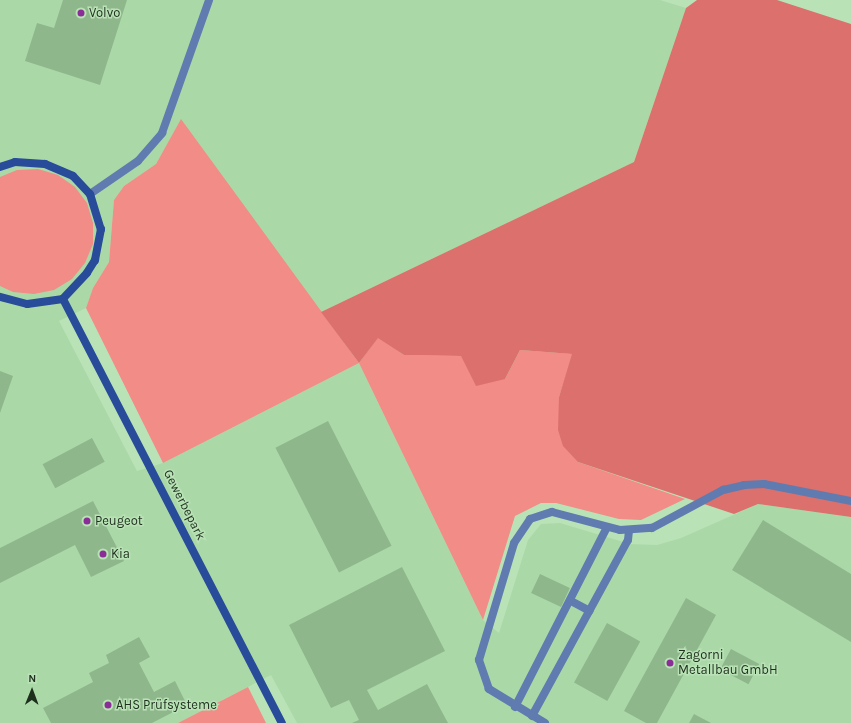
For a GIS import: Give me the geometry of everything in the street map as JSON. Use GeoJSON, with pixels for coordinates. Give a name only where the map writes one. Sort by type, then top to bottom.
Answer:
{"type":"FeatureCollection","features":[{"type":"Feature","properties":{"kind":"street"},"geometry":{"type":"LineString","coordinates":[[90,194],[138,161],[162,133],[209,0]]}},
{"type":"Feature","properties":{"kind":"street"},"geometry":{"type":"LineString","coordinates":[[0,167],[15,162],[45,164],[73,176],[90,194],[98,214],[99,245],[87,273],[63,298],[27,304],[0,297]]}},
{"type":"Feature","properties":{"kind":"street","name":"Gewerbepark"},"geometry":{"type":"LineString","coordinates":[[63,298],[282,723]]}},
{"type":"Feature","properties":{"kind":"street"},"geometry":{"type":"LineString","coordinates":[[546,723],[515,707],[489,689],[479,660],[514,543],[530,519],[552,512],[608,527],[630,530],[652,528],[723,490],[744,485],[778,486],[851,501]]}},
{"type":"Feature","properties":{"kind":"street"},"geometry":{"type":"LineString","coordinates":[[515,707],[608,527]]}},
{"type":"Feature","properties":{"kind":"street"},"geometry":{"type":"LineString","coordinates":[[532,716],[628,540],[630,530]]}},
{"type":"Feature","properties":{"kind":"street"},"geometry":{"type":"LineString","coordinates":[[571,601],[590,610]]}},
{"type":"Feature","properties":{"kind":"shaded area"},"geometry":{"type":"Polygon","coordinates":[[[0,0],[660,0],[686,8],[634,162],[321,312],[181,120],[156,164],[124,186],[114,200],[109,262],[93,288],[86,308],[59,321],[137,471],[163,463],[359,363],[483,620],[499,633],[528,540],[541,524],[560,523],[630,544],[657,545],[681,538],[758,504],[851,517],[851,723],[297,723],[271,675],[178,723],[0,723],[0,0]]]}},
{"type":"Feature","properties":{"kind":"shaded area"},"geometry":{"type":"Polygon","coordinates":[[[697,0],[777,0],[851,24],[851,517],[758,504],[734,514],[578,462],[563,446],[558,430],[559,397],[572,354],[520,350],[505,379],[476,386],[461,356],[404,355],[378,338],[359,363],[321,312],[634,162],[686,8],[697,0]]]}},
{"type":"Feature","properties":{"kind":"shaded area"},"geometry":{"type":"Polygon","coordinates":[[[181,119],[359,363],[163,463],[86,308],[93,288],[109,262],[114,200],[124,186],[156,164],[181,119]]]}},
{"type":"Feature","properties":{"kind":"shaded area"},"geometry":{"type":"Polygon","coordinates":[[[38,169],[58,175],[75,187],[87,203],[93,223],[93,244],[85,263],[72,279],[54,290],[34,294],[13,292],[0,286],[0,177],[17,170],[38,169]]]}},
{"type":"Feature","properties":{"kind":"shaded area"},"geometry":{"type":"Polygon","coordinates":[[[378,337],[404,355],[461,356],[505,379],[520,350],[573,354],[559,397],[578,462],[685,499],[641,520],[619,519],[556,503],[541,503],[515,516],[483,620],[359,363],[378,337]]]}},
{"type":"Feature","properties":{"kind":"shaded area"},"geometry":{"type":"Polygon","coordinates":[[[248,687],[266,723],[178,723],[248,687]]]}},
{"type":"Feature","properties":{"kind":"building"},"geometry":{"type":"Polygon","coordinates":[[[63,0],[127,0],[100,85],[25,61],[37,23],[54,28],[63,0]]]}},
{"type":"Feature","properties":{"kind":"building"},"geometry":{"type":"Polygon","coordinates":[[[0,371],[13,376],[0,413],[0,371]]]}},
{"type":"Feature","properties":{"kind":"building"},"geometry":{"type":"Polygon","coordinates":[[[328,421],[392,546],[339,573],[275,448],[328,421]]]}},
{"type":"Feature","properties":{"kind":"building"},"geometry":{"type":"Polygon","coordinates":[[[92,438],[105,462],[55,488],[43,464],[92,438]]]}},
{"type":"Feature","properties":{"kind":"building"},"geometry":{"type":"Polygon","coordinates":[[[93,501],[124,561],[91,577],[75,545],[0,583],[0,548],[93,501]]]}},
{"type":"Feature","properties":{"kind":"building"},"geometry":{"type":"Polygon","coordinates":[[[763,520],[851,574],[851,642],[732,570],[763,520]]]}},
{"type":"Feature","properties":{"kind":"building"},"geometry":{"type":"Polygon","coordinates":[[[402,567],[445,651],[367,690],[378,710],[427,684],[448,723],[352,723],[359,720],[349,700],[331,708],[289,625],[402,567]]]}},
{"type":"Feature","properties":{"kind":"building"},"geometry":{"type":"Polygon","coordinates":[[[540,574],[570,588],[561,607],[531,593],[540,574]]]}},
{"type":"Feature","properties":{"kind":"building","name":"Zagorni Metallbau GmbH"},"geometry":{"type":"Polygon","coordinates":[[[686,598],[716,615],[657,723],[646,723],[624,711],[686,598]]]}},
{"type":"Feature","properties":{"kind":"building"},"geometry":{"type":"Polygon","coordinates":[[[607,623],[640,641],[607,701],[574,682],[607,623]]]}},
{"type":"Feature","properties":{"kind":"building"},"geometry":{"type":"Polygon","coordinates":[[[139,637],[150,657],[139,663],[154,692],[175,681],[187,705],[152,723],[51,723],[43,708],[93,682],[89,673],[109,663],[106,655],[139,637]]]}},
{"type":"Feature","properties":{"kind":"building"},"geometry":{"type":"Polygon","coordinates":[[[731,649],[759,664],[748,684],[720,669],[731,649]]]}},
{"type":"Feature","properties":{"kind":"building"},"geometry":{"type":"Polygon","coordinates":[[[694,714],[711,723],[689,723],[694,714]]]}},
{"type":"Feature","properties":{"kind":"place","name":"Volvo"},"geometry":{"type":"Point","coordinates":[81,13]}},
{"type":"Feature","properties":{"kind":"place","name":"Peugeot"},"geometry":{"type":"Point","coordinates":[87,521]}},
{"type":"Feature","properties":{"kind":"place","name":"Kia"},"geometry":{"type":"Point","coordinates":[103,554]}},
{"type":"Feature","properties":{"kind":"place","name":"Zagorni Metallbau GmbH"},"geometry":{"type":"Point","coordinates":[670,663]}},
{"type":"Feature","properties":{"kind":"place","name":"AHS Prüfsysteme"},"geometry":{"type":"Point","coordinates":[108,705]}}]}
